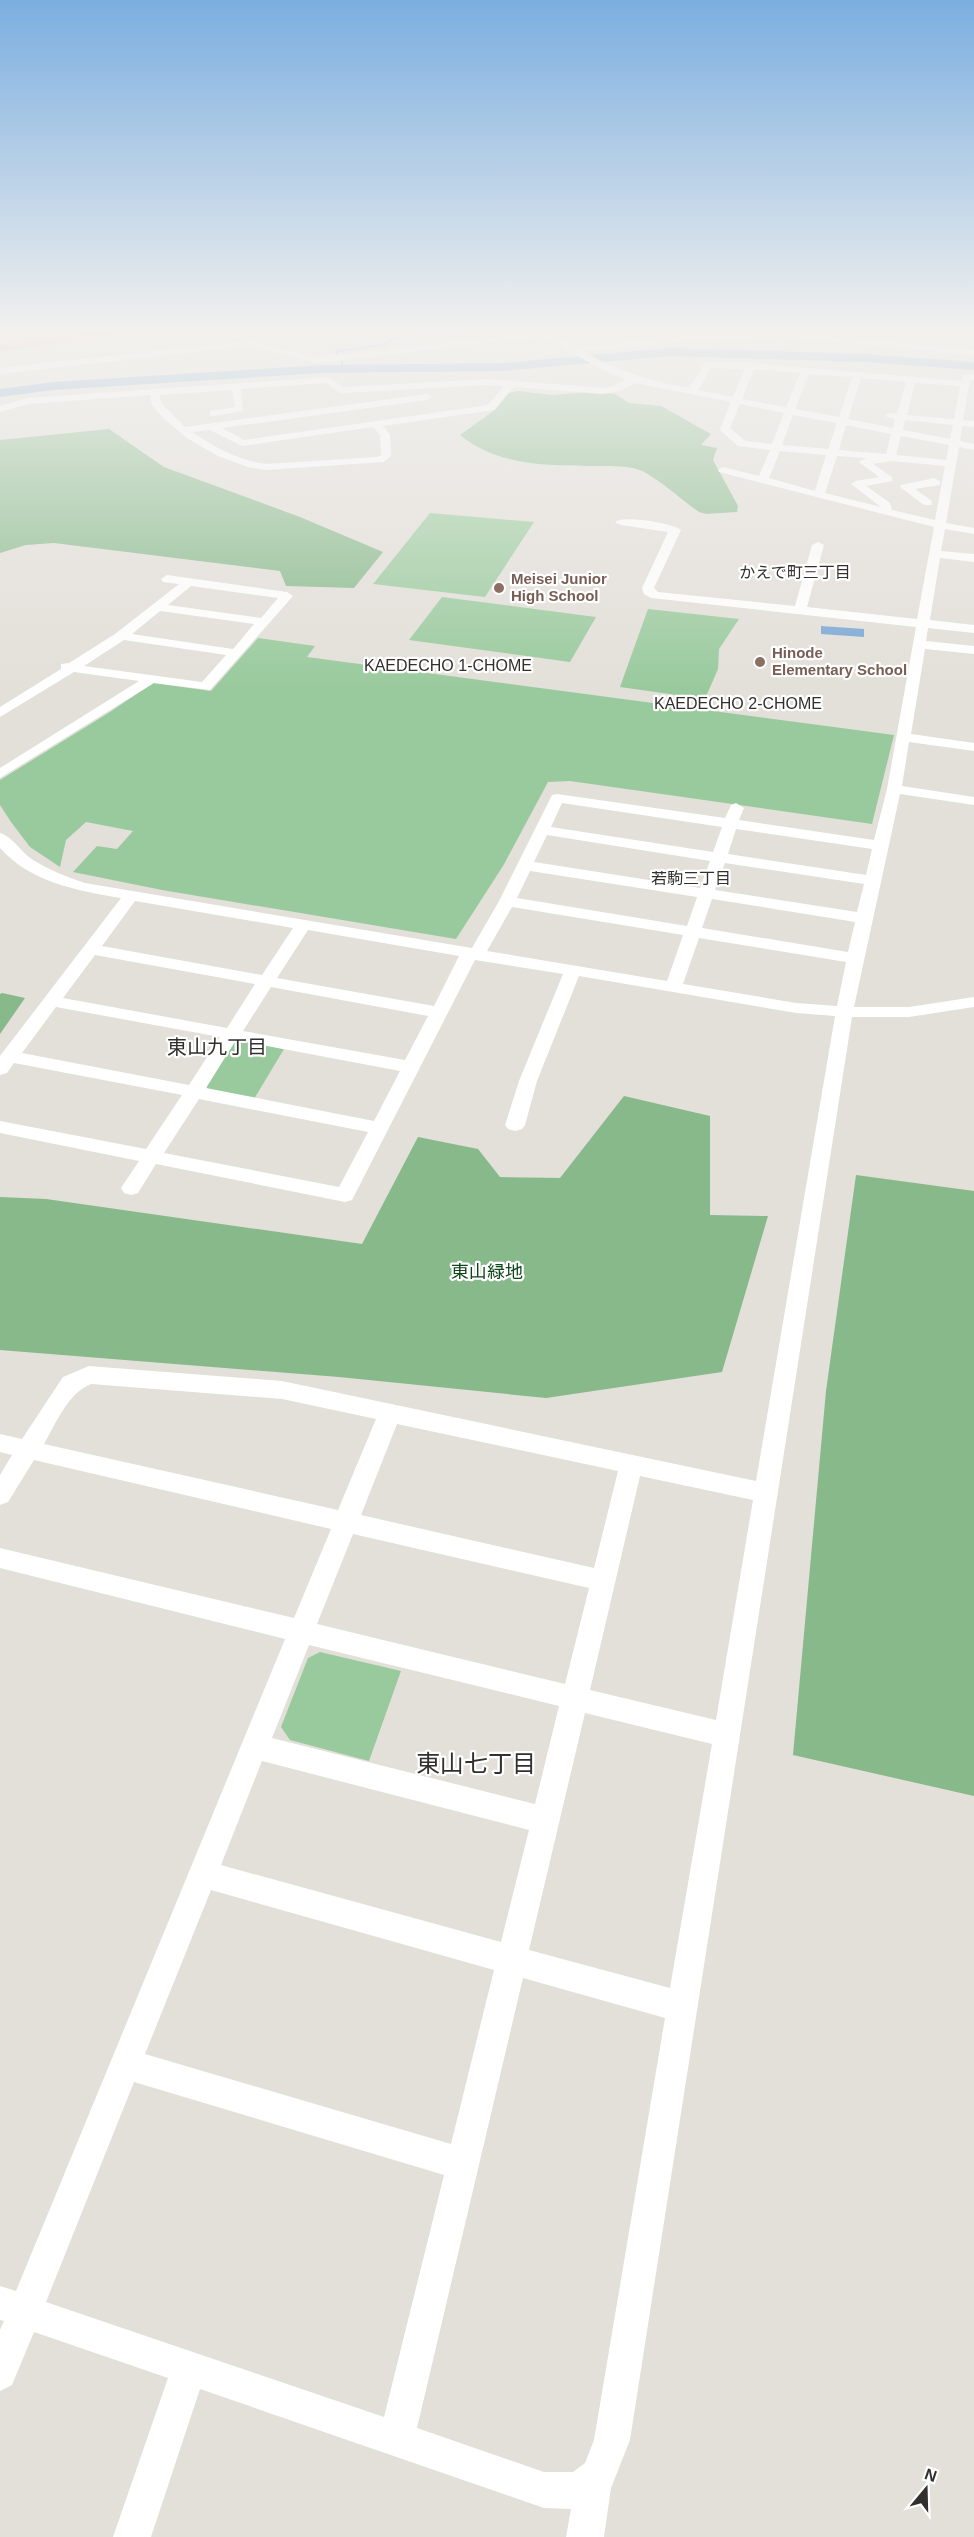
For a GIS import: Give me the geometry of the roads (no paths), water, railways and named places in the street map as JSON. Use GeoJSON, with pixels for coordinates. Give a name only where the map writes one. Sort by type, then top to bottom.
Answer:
{"type":"FeatureCollection","features":[{"type":"Feature","properties":{"kind":"street"},"geometry":{"type":"LineString","coordinates":[[219,450],[235,460],[252,466],[265,467],[380,460],[386,456],[386,450]]}},
{"type":"Feature","properties":{"kind":"street"},"geometry":{"type":"LineString","coordinates":[[763,480],[773,450]]}},
{"type":"Feature","properties":{"kind":"street"},"geometry":{"type":"LineString","coordinates":[[801,450],[890,458]]}},
{"type":"Feature","properties":{"kind":"street"},"geometry":{"type":"LineString","coordinates":[[890,458],[892,450]]}},
{"type":"Feature","properties":{"kind":"street"},"geometry":{"type":"LineString","coordinates":[[819,495],[831,453]]}},
{"type":"Feature","properties":{"kind":"street"},"geometry":{"type":"LineString","coordinates":[[952,453],[864,462],[904,487],[934,514],[974,531]]}},
{"type":"Feature","properties":{"kind":"street"},"geometry":{"type":"LineString","coordinates":[[904,487],[936,483],[952,453]]}},
{"type":"Feature","properties":{"kind":"street"},"geometry":{"type":"LineString","coordinates":[[585,2537],[593,2484],[604,2469],[612,2440],[854,958],[894,789],[935,554],[934,514],[952,453]]}},
{"type":"Feature","properties":{"kind":"street"},"geometry":{"type":"LineString","coordinates":[[723,470],[887,512],[934,514]]}},
{"type":"Feature","properties":{"kind":"street"},"geometry":{"type":"LineString","coordinates":[[887,512],[886,505],[856,484],[888,479]]}},
{"type":"Feature","properties":{"kind":"street"},"geometry":{"type":"LineString","coordinates":[[621,522],[675,530],[648,588],[650,594],[800,610],[921,634],[974,650]]}},
{"type":"Feature","properties":{"kind":"street"},"geometry":{"type":"LineString","coordinates":[[800,610],[818,545]]}},
{"type":"Feature","properties":{"kind":"street"},"geometry":{"type":"LineString","coordinates":[[935,554],[974,558]]}},
{"type":"Feature","properties":{"kind":"street"},"geometry":{"type":"LineString","coordinates":[[49,665],[206,687],[287,597],[167,579]]}},
{"type":"Feature","properties":{"kind":"street"},"geometry":{"type":"LineString","coordinates":[[0,713],[122,636],[189,582]]}},
{"type":"Feature","properties":{"kind":"street"},"geometry":{"type":"LineString","coordinates":[[158,607],[264,622]]}},
{"type":"Feature","properties":{"kind":"street"},"geometry":{"type":"LineString","coordinates":[[921,634],[974,629]]}},
{"type":"Feature","properties":{"kind":"street"},"geometry":{"type":"LineString","coordinates":[[122,636],[236,653]]}},
{"type":"Feature","properties":{"kind":"street"},"geometry":{"type":"LineString","coordinates":[[0,774],[152,679]]}},
{"type":"Feature","properties":{"kind":"street"},"geometry":{"type":"LineString","coordinates":[[902,737],[974,747]]}},
{"type":"Feature","properties":{"kind":"street"},"geometry":{"type":"LineString","coordinates":[[894,789],[974,801]]}},
{"type":"Feature","properties":{"kind":"street"},"geometry":{"type":"LineString","coordinates":[[0,1127],[345,1195],[438,1012],[507,901],[558,792],[734,816],[882,846]]}},
{"type":"Feature","properties":{"kind":"street"},"geometry":{"type":"LineString","coordinates":[[673,988],[734,816]]}},
{"type":"Feature","properties":{"kind":"street"},"geometry":{"type":"LineString","coordinates":[[541,830],[873,881]]}},
{"type":"Feature","properties":{"kind":"street"},"geometry":{"type":"LineString","coordinates":[[0,838],[6,855],[39,871],[82,887],[302,926],[796,1008],[846,1012],[909,1012],[974,1002]]}},
{"type":"Feature","properties":{"kind":"street"},"geometry":{"type":"LineString","coordinates":[[524,865],[864,918]]}},
{"type":"Feature","properties":{"kind":"street"},"geometry":{"type":"LineString","coordinates":[[130,897],[5,1063],[192,1092],[380,1128]]}},
{"type":"Feature","properties":{"kind":"street"},"geometry":{"type":"LineString","coordinates":[[507,901],[854,958]]}},
{"type":"Feature","properties":{"kind":"street"},"geometry":{"type":"LineString","coordinates":[[130,1188],[302,926]]}},
{"type":"Feature","properties":{"kind":"street"},"geometry":{"type":"LineString","coordinates":[[91,949],[438,1012]]}},
{"type":"Feature","properties":{"kind":"street"},"geometry":{"type":"LineString","coordinates":[[515,1125],[528,1081],[573,971]]}},
{"type":"Feature","properties":{"kind":"street"},"geometry":{"type":"LineString","coordinates":[[52,1001],[411,1067]]}},
{"type":"Feature","properties":{"kind":"street"},"geometry":{"type":"LineString","coordinates":[[0,1495],[27,1449],[71,1383],[89,1375],[282,1390],[766,1493]]}},
{"type":"Feature","properties":{"kind":"street"},"geometry":{"type":"LineString","coordinates":[[0,2373],[12,2307],[126,2064],[390,1413]]}},
{"type":"Feature","properties":{"kind":"street"},"geometry":{"type":"LineString","coordinates":[[0,1443],[604,1581]]}},
{"type":"Feature","properties":{"kind":"street"},"geometry":{"type":"LineString","coordinates":[[396,2440],[631,1464]]}},
{"type":"Feature","properties":{"kind":"street"},"geometry":{"type":"LineString","coordinates":[[0,1558],[726,1734]]}},
{"type":"Feature","properties":{"kind":"street"},"geometry":{"type":"LineString","coordinates":[[255,1746],[544,1821]]}},
{"type":"Feature","properties":{"kind":"street"},"geometry":{"type":"LineString","coordinates":[[203,1874],[682,2007]]}},
{"type":"Feature","properties":{"kind":"street"},"geometry":{"type":"LineString","coordinates":[[126,2064],[462,2164]]}},
{"type":"Feature","properties":{"kind":"street"},"geometry":{"type":"LineString","coordinates":[[12,2307],[544,2490],[569,2493],[593,2484]]}},
{"type":"Feature","properties":{"kind":"street"},"geometry":{"type":"LineString","coordinates":[[132,2537],[189,2368]]}},
{"type":"Feature","properties":{"kind":"water"},"geometry":{"type":"Polygon","coordinates":[[[821,626],[864,629],[864,637],[821,634],[821,626]]]}},
{"type":"Feature","properties":{"kind":"place","name":"Meisei Junior High School"},"geometry":{"type":"Point","coordinates":[499,588]}},
{"type":"Feature","properties":{"kind":"place","name":"Hinode Elementary School"},"geometry":{"type":"Point","coordinates":[760,662]}},
{"type":"Feature","properties":{"kind":"district","name":"かえで町三丁目"},"geometry":{"type":"Point","coordinates":[795,572]}},
{"type":"Feature","properties":{"kind":"district","name":"KAEDECHO 1-CHOME"},"geometry":{"type":"Point","coordinates":[448,665]}},
{"type":"Feature","properties":{"kind":"district","name":"KAEDECHO 2-CHOME"},"geometry":{"type":"Point","coordinates":[738,703]}},
{"type":"Feature","properties":{"kind":"district","name":"若駒三丁目"},"geometry":{"type":"Point","coordinates":[691,878]}},
{"type":"Feature","properties":{"kind":"district","name":"東山九丁目"},"geometry":{"type":"Point","coordinates":[217,1047]}},
{"type":"Feature","properties":{"kind":"district","name":"東山七丁目"},"geometry":{"type":"Point","coordinates":[476,1764]}},
{"type":"Feature","properties":{"kind":"park label","name":"東山緑地"},"geometry":{"type":"Point","coordinates":[487,1272]}}]}
